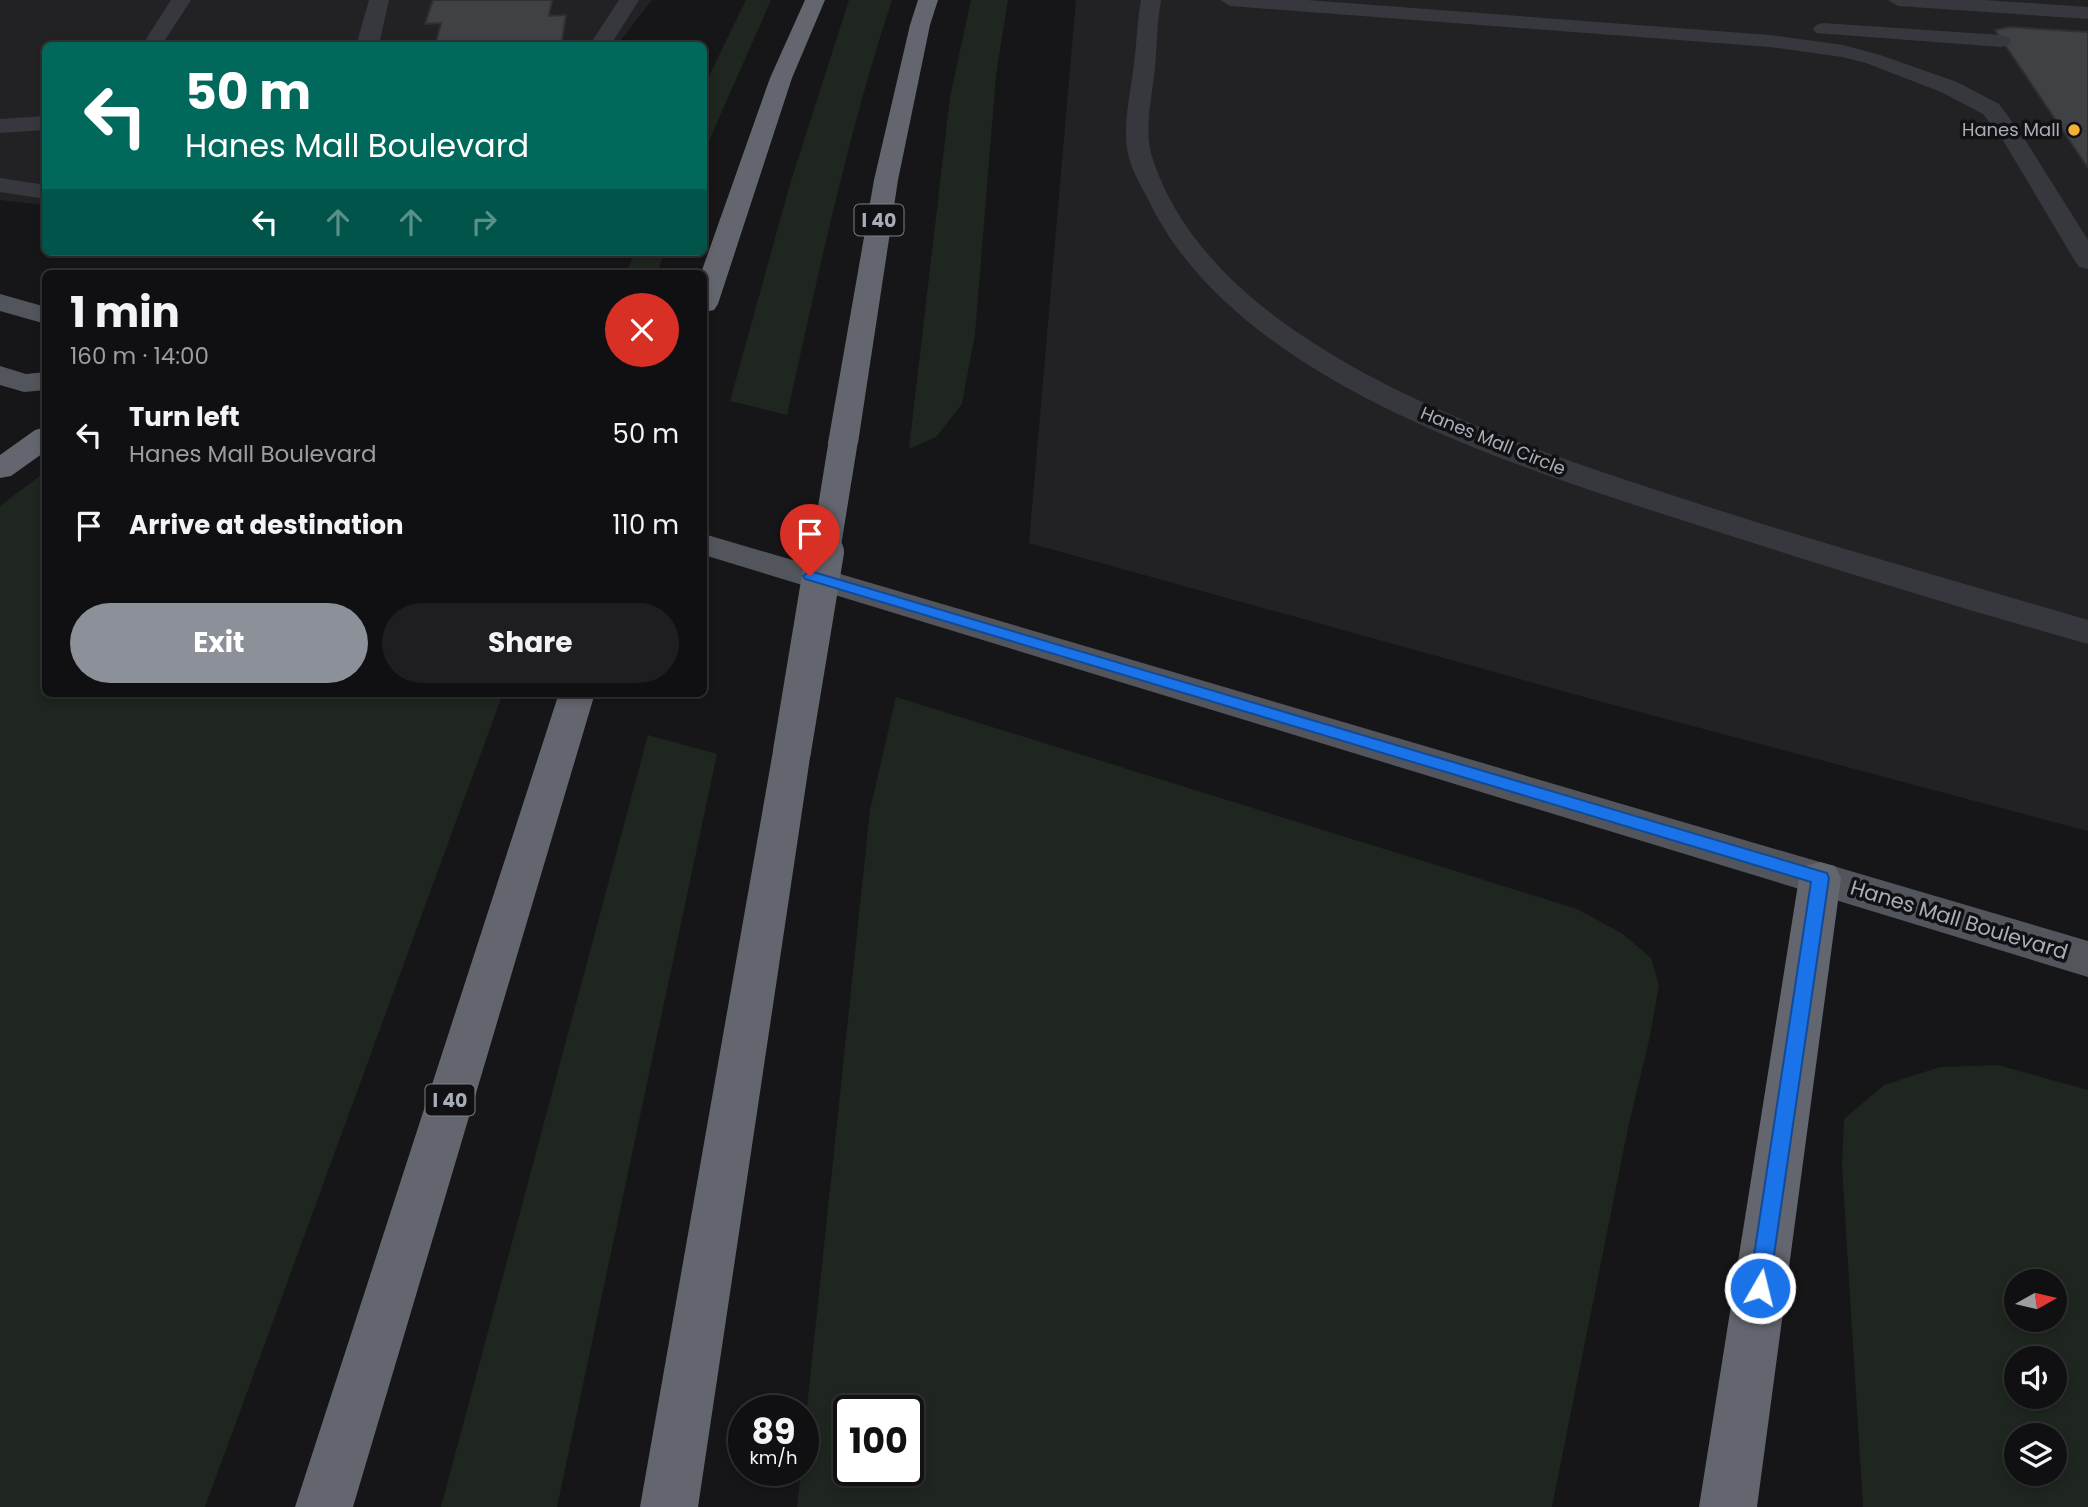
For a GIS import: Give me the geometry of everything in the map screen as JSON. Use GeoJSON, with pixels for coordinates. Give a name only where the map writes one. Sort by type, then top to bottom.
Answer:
{"type":"FeatureCollection","features":[{"type":"Feature","properties":{"kind":"highway"},"geometry":{"type":"LineString","coordinates":[[707,295],[781,78],[815,0]]}},
{"type":"Feature","properties":{"kind":"highway","name":"I 40"},"geometry":{"type":"LineString","coordinates":[[669,1507],[886,180],[920,25],[928,0]]}},
{"type":"Feature","properties":{"kind":"highway"},"geometry":{"type":"LineString","coordinates":[[0,469],[42,439]]}},
{"type":"Feature","properties":{"kind":"highway","name":"I 40"},"geometry":{"type":"LineString","coordinates":[[324,1507],[576,697]]}},
{"type":"Feature","properties":{"kind":"highway"},"geometry":{"type":"LineString","coordinates":[[1728,1507],[1821,878]]}},
{"type":"Feature","properties":{"kind":"main road"},"geometry":{"type":"LineString","coordinates":[[0,302],[42,315]]}},
{"type":"Feature","properties":{"kind":"main road"},"geometry":{"type":"LineString","coordinates":[[0,375],[24,383],[42,381]]}},
{"type":"Feature","properties":{"kind":"main road","name":"Hanes Mall Boulevard"},"geometry":{"type":"LineString","coordinates":[[707,545],[2088,959]]}},
{"type":"Feature","properties":{"kind":"lane"},"geometry":{"type":"LineString","coordinates":[[156,39],[181,0]]}},
{"type":"Feature","properties":{"kind":"lane"},"geometry":{"type":"LineString","coordinates":[[369,42],[379,0]]}},
{"type":"Feature","properties":{"kind":"lane"},"geometry":{"type":"LineString","coordinates":[[601,42],[629,0]]}},
{"type":"Feature","properties":{"kind":"lane","name":"Hanes Mall Circle"},"geometry":{"type":"LineString","coordinates":[[1151,0],[1139,131],[1141,159],[1149,181],[1163,210],[1200,264],[1235,297],[1299,345],[1420,413],[1478,439],[1815,552],[2088,632]]}},
{"type":"Feature","properties":{"kind":"lane"},"geometry":{"type":"LineString","coordinates":[[1230,0],[1770,41],[1843,51],[1873,60],[1930,79],[1973,98],[1991,110],[2063,202],[2088,261]]}},
{"type":"Feature","properties":{"kind":"lane"},"geometry":{"type":"LineString","coordinates":[[1898,0],[2088,13]]}},
{"type":"Feature","properties":{"kind":"lane"},"geometry":{"type":"LineString","coordinates":[[1770,41],[1817,28],[2001,41]]}},
{"type":"Feature","properties":{"kind":"lane"},"geometry":{"type":"LineString","coordinates":[[0,126],[42,122]]}},
{"type":"Feature","properties":{"kind":"lane"},"geometry":{"type":"LineString","coordinates":[[0,185],[42,191]]}},
{"type":"Feature","properties":{"kind":"shaded area"},"geometry":{"type":"Polygon","coordinates":[[[0,0],[652,0],[619,42],[42,42],[42,205],[0,200],[0,0]]]}},
{"type":"Feature","properties":{"kind":"shaded area"},"geometry":{"type":"Polygon","coordinates":[[[746,0],[771,0],[707,145],[707,80],[746,0]]]}},
{"type":"Feature","properties":{"kind":"shaded area"},"geometry":{"type":"Polygon","coordinates":[[[849,0],[892,0],[847,154],[787,415],[730,401],[790,184],[849,0]]]}},
{"type":"Feature","properties":{"kind":"shaded area"},"geometry":{"type":"Polygon","coordinates":[[[971,0],[1008,0],[996,75],[975,334],[962,404],[936,437],[909,449],[950,97],[971,0]]]}},
{"type":"Feature","properties":{"kind":"shaded area","name":"Hanes Mall"},"geometry":{"type":"Polygon","coordinates":[[[1076,0],[2088,0],[2088,831],[1606,703],[1029,543],[1076,0]]]}},
{"type":"Feature","properties":{"kind":"shaded area"},"geometry":{"type":"Polygon","coordinates":[[[633,256],[663,256],[658,270],[627,270],[633,256]]]}},
{"type":"Feature","properties":{"kind":"shaded area"},"geometry":{"type":"Polygon","coordinates":[[[42,474],[42,697],[502,697],[205,1507],[0,1507],[0,506],[42,474]]]}},
{"type":"Feature","properties":{"kind":"shaded area"},"geometry":{"type":"Polygon","coordinates":[[[896,697],[1577,909],[1623,934],[1651,958],[1659,985],[1650,1036],[1628,1128],[1552,1507],[797,1507],[799,1486],[819,1486],[819,1395],[808,1395],[870,810],[896,697]]]}},
{"type":"Feature","properties":{"kind":"shaded area"},"geometry":{"type":"Polygon","coordinates":[[[648,735],[717,754],[557,1507],[441,1507],[648,735]]]}},
{"type":"Feature","properties":{"kind":"shaded area"},"geometry":{"type":"Polygon","coordinates":[[[1998,1065],[2088,1090],[2088,1507],[1863,1507],[1842,1165],[1844,1119],[1884,1085],[1940,1067],[1998,1065]]]}},
{"type":"Feature","properties":{"kind":"building"},"geometry":{"type":"Polygon","coordinates":[[[433,0],[552,0],[549,16],[566,15],[562,42],[436,42],[441,23],[425,24],[433,0]]]}},
{"type":"Feature","properties":{"kind":"building","name":"Hanes Mall"},"geometry":{"type":"Polygon","coordinates":[[[2009,27],[2088,32],[2088,168],[1995,30],[2009,27]]]}},
{"type":"Feature","properties":{"kind":"place","name":"Hanes Mall"},"geometry":{"type":"Point","coordinates":[2074,130]}},
{"type":"Feature","properties":{"kind":"route"},"geometry":{"type":"LineString","coordinates":[[810,576],[1821,878],[1760,1288]]}}]}
